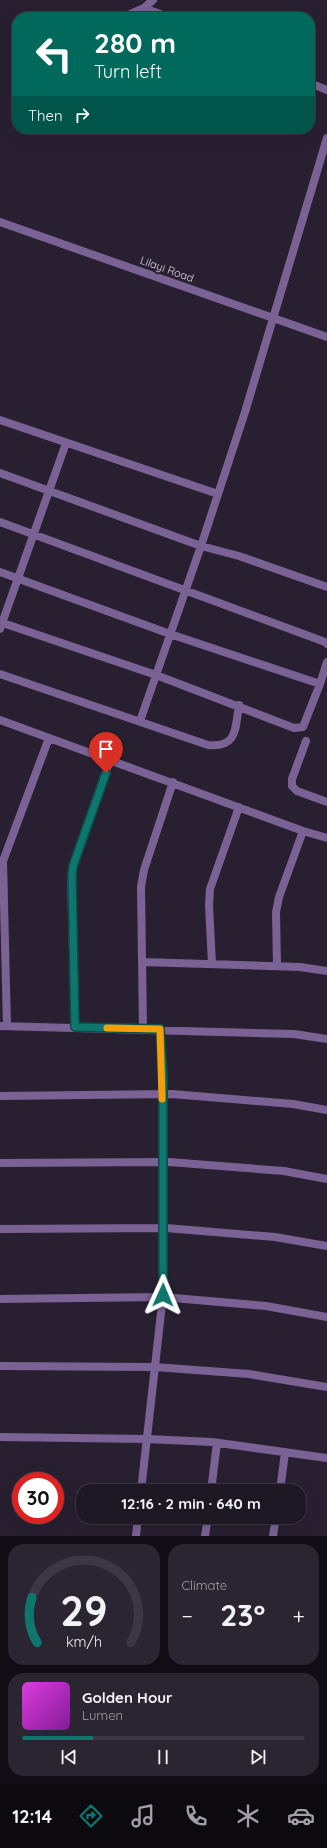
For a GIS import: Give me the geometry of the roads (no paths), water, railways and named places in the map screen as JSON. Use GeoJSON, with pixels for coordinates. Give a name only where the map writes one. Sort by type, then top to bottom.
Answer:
{"type":"FeatureCollection","features":[{"type":"Feature","properties":{"kind":"street"},"geometry":{"type":"LineString","coordinates":[[135,12],[144,8],[153,0]]}},
{"type":"Feature","properties":{"kind":"street"},"geometry":{"type":"LineString","coordinates":[[144,8],[155,12]]}},
{"type":"Feature","properties":{"kind":"street"},"geometry":{"type":"LineString","coordinates":[[315,85],[327,90]]}},
{"type":"Feature","properties":{"kind":"street"},"geometry":{"type":"LineString","coordinates":[[140,721],[218,494],[274,318],[288,264],[327,138]]}},
{"type":"Feature","properties":{"kind":"street","name":"Lilayi Road"},"geometry":{"type":"LineString","coordinates":[[0,222],[327,337]]}},
{"type":"Feature","properties":{"kind":"street"},"geometry":{"type":"LineString","coordinates":[[0,420],[218,494]]}},
{"type":"Feature","properties":{"kind":"street"},"geometry":{"type":"LineString","coordinates":[[66,443],[35,534],[1,625],[156,675],[239,705],[294,728],[303,727],[327,662]]}},
{"type":"Feature","properties":{"kind":"street"},"geometry":{"type":"LineString","coordinates":[[0,473],[201,546],[246,558],[327,587]]}},
{"type":"Feature","properties":{"kind":"street"},"geometry":{"type":"LineString","coordinates":[[0,522],[327,644]]}},
{"type":"Feature","properties":{"kind":"street"},"geometry":{"type":"LineString","coordinates":[[0,572],[170,634],[320,684]]}},
{"type":"Feature","properties":{"kind":"street"},"geometry":{"type":"LineString","coordinates":[[0,674],[208,745],[219,746],[231,741],[239,705]]}},
{"type":"Feature","properties":{"kind":"street"},"geometry":{"type":"LineString","coordinates":[[0,720],[173,782],[303,831],[327,838]]}},
{"type":"Feature","properties":{"kind":"street"},"geometry":{"type":"LineString","coordinates":[[49,738],[4,861],[3,1026],[160,1029],[294,1034],[327,1039]]}},
{"type":"Feature","properties":{"kind":"street"},"geometry":{"type":"LineString","coordinates":[[306,741],[292,779],[292,786],[297,791],[327,802]]}},
{"type":"Feature","properties":{"kind":"street"},"geometry":{"type":"LineString","coordinates":[[75,1027],[73,866],[110,760]]}},
{"type":"Feature","properties":{"kind":"street"},"geometry":{"type":"LineString","coordinates":[[143,1029],[141,887],[144,870],[173,782]]}},
{"type":"Feature","properties":{"kind":"street"},"geometry":{"type":"LineString","coordinates":[[212,964],[209,905],[210,889],[239,807]]}},
{"type":"Feature","properties":{"kind":"street"},"geometry":{"type":"LineString","coordinates":[[278,966],[276,912],[279,897],[303,831]]}},
{"type":"Feature","properties":{"kind":"street"},"geometry":{"type":"LineString","coordinates":[[142,962],[300,967],[327,971]]}},
{"type":"Feature","properties":{"kind":"street"},"geometry":{"type":"LineString","coordinates":[[142,1484],[162,1297],[164,1228],[160,1029]]}},
{"type":"Feature","properties":{"kind":"street"},"geometry":{"type":"LineString","coordinates":[[0,1096],[162,1095],[293,1104],[327,1110]]}},
{"type":"Feature","properties":{"kind":"street"},"geometry":{"type":"LineString","coordinates":[[0,1163],[163,1162],[284,1171],[327,1178]]}},
{"type":"Feature","properties":{"kind":"street"},"geometry":{"type":"LineString","coordinates":[[0,1230],[164,1228],[275,1237],[327,1246]]}},
{"type":"Feature","properties":{"kind":"street"},"geometry":{"type":"LineString","coordinates":[[0,1298],[162,1297],[266,1306],[327,1316]]}},
{"type":"Feature","properties":{"kind":"street"},"geometry":{"type":"LineString","coordinates":[[0,1366],[155,1367],[249,1374],[327,1387]]}},
{"type":"Feature","properties":{"kind":"street"},"geometry":{"type":"LineString","coordinates":[[0,1437],[147,1439],[217,1443],[327,1458]]}},
{"type":"Feature","properties":{"kind":"street"},"geometry":{"type":"LineString","coordinates":[[212,1484],[217,1443]]}},
{"type":"Feature","properties":{"kind":"street"},"geometry":{"type":"LineString","coordinates":[[281,1484],[285,1452]]}},
{"type":"Feature","properties":{"kind":"street"},"geometry":{"type":"LineString","coordinates":[[136,1536],[137,1524]]}},
{"type":"Feature","properties":{"kind":"street"},"geometry":{"type":"LineString","coordinates":[[205,1536],[207,1524]]}},
{"type":"Feature","properties":{"kind":"street"},"geometry":{"type":"LineString","coordinates":[[273,1536],[275,1524]]}}]}
